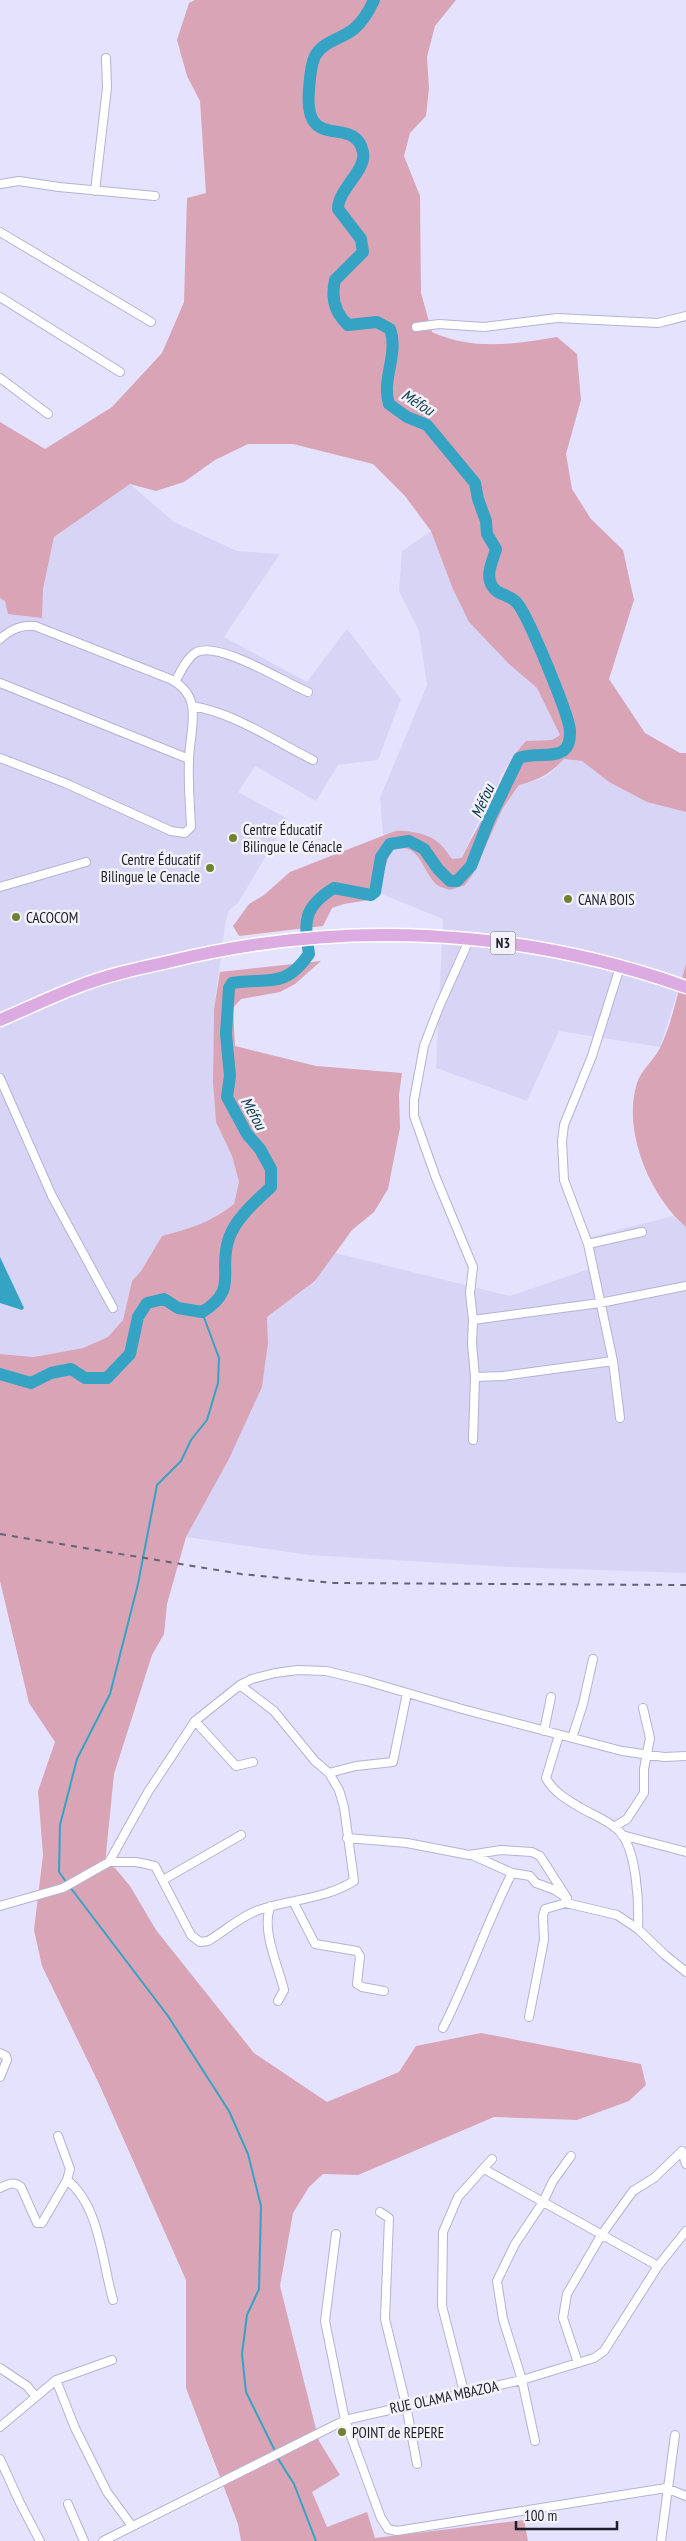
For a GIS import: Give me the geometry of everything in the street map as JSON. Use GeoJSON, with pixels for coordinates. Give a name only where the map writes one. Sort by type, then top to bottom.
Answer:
{"type":"FeatureCollection","features":[{"type":"Feature","properties":{"kind":"highway","name":"N3"},"geometry":{"type":"LineString","coordinates":[[0,1020],[77,987],[125,972],[212,951],[293,939],[351,934],[412,934],[470,938],[567,953],[686,987]]}},
{"type":"Feature","properties":{"kind":"street"},"geometry":{"type":"LineString","coordinates":[[95,191],[107,88],[106,58]]}},
{"type":"Feature","properties":{"kind":"street"},"geometry":{"type":"LineString","coordinates":[[0,184],[19,181],[95,191],[155,196]]}},
{"type":"Feature","properties":{"kind":"street"},"geometry":{"type":"LineString","coordinates":[[0,232],[152,322]]}},
{"type":"Feature","properties":{"kind":"street"},"geometry":{"type":"LineString","coordinates":[[0,297],[120,372]]}},
{"type":"Feature","properties":{"kind":"street"},"geometry":{"type":"LineString","coordinates":[[416,327],[439,324],[484,327],[557,318],[658,323],[686,316]]}},
{"type":"Feature","properties":{"kind":"street"},"geometry":{"type":"LineString","coordinates":[[0,378],[48,414]]}},
{"type":"Feature","properties":{"kind":"street"},"geometry":{"type":"LineString","coordinates":[[0,639],[15,628],[35,626],[175,682],[186,690],[192,706],[192,733],[188,759],[191,827],[185,833],[171,831],[65,783],[0,758]]}},
{"type":"Feature","properties":{"kind":"street"},"geometry":{"type":"LineString","coordinates":[[175,682],[195,653],[204,650],[220,651],[308,692]]}},
{"type":"Feature","properties":{"kind":"street"},"geometry":{"type":"LineString","coordinates":[[0,683],[31,698],[188,759]]}},
{"type":"Feature","properties":{"kind":"street"},"geometry":{"type":"LineString","coordinates":[[192,706],[229,717],[313,760]]}},
{"type":"Feature","properties":{"kind":"street"},"geometry":{"type":"LineString","coordinates":[[0,887],[86,862]]}},
{"type":"Feature","properties":{"kind":"street"},"geometry":{"type":"LineString","coordinates":[[470,938],[438,1007],[424,1046],[414,1100],[414,1116],[436,1178],[473,1267],[470,1294],[475,1377],[473,1440]]}},
{"type":"Feature","properties":{"kind":"street"},"geometry":{"type":"LineString","coordinates":[[620,967],[592,1056],[563,1130],[564,1180],[588,1244],[613,1361],[620,1418]]}},
{"type":"Feature","properties":{"kind":"street"},"geometry":{"type":"LineString","coordinates":[[0,1078],[52,1196],[113,1308]]}},
{"type":"Feature","properties":{"kind":"street"},"geometry":{"type":"LineString","coordinates":[[588,1244],[642,1232]]}},
{"type":"Feature","properties":{"kind":"street"},"geometry":{"type":"LineString","coordinates":[[473,1320],[600,1303],[686,1286]]}},
{"type":"Feature","properties":{"kind":"street"},"geometry":{"type":"LineString","coordinates":[[475,1377],[503,1376],[613,1361]]}},
{"type":"Feature","properties":{"kind":"street"},"geometry":{"type":"LineString","coordinates":[[572,1738],[588,1686],[593,1659]]}},
{"type":"Feature","properties":{"kind":"street"},"geometry":{"type":"LineString","coordinates":[[109,1862],[148,1792],[195,1721],[240,1685],[252,1679],[298,1670],[335,1673],[622,1751],[664,1757],[686,1756]]}},
{"type":"Feature","properties":{"kind":"street"},"geometry":{"type":"LineString","coordinates":[[0,1906],[63,1888],[109,1862],[136,1862],[155,1866],[191,1935],[200,1942],[208,1941],[249,1915],[271,1906],[294,1903],[344,1887],[354,1881],[342,1798],[329,1773],[315,1761],[274,1711],[240,1685]]}},
{"type":"Feature","properties":{"kind":"street"},"geometry":{"type":"LineString","coordinates":[[329,1773],[356,1766],[394,1762],[408,1693]]}},
{"type":"Feature","properties":{"kind":"street"},"geometry":{"type":"LineString","coordinates":[[544,1731],[551,1697]]}},
{"type":"Feature","properties":{"kind":"street"},"geometry":{"type":"LineString","coordinates":[[614,1827],[627,1819],[644,1793],[644,1770],[650,1738],[643,1708]]}},
{"type":"Feature","properties":{"kind":"street"},"geometry":{"type":"LineString","coordinates":[[195,1721],[236,1766],[253,1762]]}},
{"type":"Feature","properties":{"kind":"street"},"geometry":{"type":"LineString","coordinates":[[559,1735],[546,1778],[549,1784],[573,1803],[614,1827],[622,1835],[633,1863],[637,1888],[638,1929]]}},
{"type":"Feature","properties":{"kind":"street"},"geometry":{"type":"LineString","coordinates":[[163,1880],[241,1835]]}},
{"type":"Feature","properties":{"kind":"street"},"geometry":{"type":"LineString","coordinates":[[622,1835],[686,1852]]}},
{"type":"Feature","properties":{"kind":"street"},"geometry":{"type":"LineString","coordinates":[[347,1838],[407,1843],[469,1854],[485,1859],[512,1873],[530,1876],[536,1883],[555,1890],[566,1900],[617,1915],[638,1929],[686,1972]]}},
{"type":"Feature","properties":{"kind":"street"},"geometry":{"type":"LineString","coordinates":[[469,1854],[516,1850],[540,1856],[566,1900]]}},
{"type":"Feature","properties":{"kind":"street"},"geometry":{"type":"LineString","coordinates":[[444,2028],[463,1989],[498,1902],[512,1873]]}},
{"type":"Feature","properties":{"kind":"street"},"geometry":{"type":"LineString","coordinates":[[529,2017],[544,1940],[542,1916],[545,1909],[566,1900]]}},
{"type":"Feature","properties":{"kind":"street"},"geometry":{"type":"LineString","coordinates":[[294,1903],[315,1944],[358,1951],[360,1956],[357,1984],[362,1987],[384,1991]]}},
{"type":"Feature","properties":{"kind":"street"},"geometry":{"type":"LineString","coordinates":[[271,1906],[267,1917],[268,1928],[284,1990],[278,2001]]}},
{"type":"Feature","properties":{"kind":"street"},"geometry":{"type":"LineString","coordinates":[[0,2053],[6,2056],[8,2060],[0,2077]]}},
{"type":"Feature","properties":{"kind":"street"},"geometry":{"type":"LineString","coordinates":[[0,2188],[11,2183],[21,2187],[37,2224],[40,2224],[67,2180],[70,2169],[70,2162],[58,2136]]}},
{"type":"Feature","properties":{"kind":"street"},"geometry":{"type":"LineString","coordinates":[[578,2363],[563,2318],[563,2307],[567,2294],[602,2234],[633,2191],[654,2178],[682,2151],[686,2164]]}},
{"type":"Feature","properties":{"kind":"street"},"geometry":{"type":"LineString","coordinates":[[535,2441],[522,2380],[503,2319],[497,2281],[515,2244],[553,2181],[572,2156]]}},
{"type":"Feature","properties":{"kind":"street"},"geometry":{"type":"LineString","coordinates":[[464,2392],[442,2306],[443,2232],[454,2203],[492,2158]]}},
{"type":"Feature","properties":{"kind":"street"},"geometry":{"type":"LineString","coordinates":[[484,2168],[658,2266]]}},
{"type":"Feature","properties":{"kind":"street"},"geometry":{"type":"LineString","coordinates":[[67,2180],[82,2195],[102,2246],[113,2300]]}},
{"type":"Feature","properties":{"kind":"street"},"geometry":{"type":"LineString","coordinates":[[380,2212],[389,2218],[385,2319],[406,2405],[417,2464]]}},
{"type":"Feature","properties":{"kind":"street","name":"RUE OLAMA MBAZOA"},"geometry":{"type":"LineString","coordinates":[[103,2541],[113,2539],[132,2526],[346,2420],[522,2380],[594,2358],[604,2351],[658,2266],[686,2230]]}},
{"type":"Feature","properties":{"kind":"street"},"geometry":{"type":"LineString","coordinates":[[336,2234],[325,2321],[346,2420],[381,2518],[388,2529],[397,2530],[666,2488],[686,2496]]}},
{"type":"Feature","properties":{"kind":"street"},"geometry":{"type":"LineString","coordinates":[[0,2427],[56,2380],[112,2360]]}},
{"type":"Feature","properties":{"kind":"street"},"geometry":{"type":"LineString","coordinates":[[0,2368],[27,2386],[36,2397]]}},
{"type":"Feature","properties":{"kind":"street"},"geometry":{"type":"LineString","coordinates":[[56,2380],[74,2428],[106,2492],[132,2526]]}},
{"type":"Feature","properties":{"kind":"street"},"geometry":{"type":"LineString","coordinates":[[661,2541],[666,2488],[675,2435]]}},
{"type":"Feature","properties":{"kind":"street"},"geometry":{"type":"LineString","coordinates":[[0,2459],[40,2541]]}},
{"type":"Feature","properties":{"kind":"street"},"geometry":{"type":"LineString","coordinates":[[68,2504],[84,2541]]}},
{"type":"Feature","properties":{"kind":"shaded area"},"geometry":{"type":"Polygon","coordinates":[[[195,0],[456,0],[435,26],[427,57],[429,88],[426,116],[410,133],[404,156],[420,196],[421,293],[432,332],[463,342],[479,344],[510,344],[557,337],[577,354],[581,400],[566,454],[572,489],[591,519],[623,550],[634,600],[609,679],[645,733],[680,753],[686,753],[686,812],[647,802],[609,782],[582,761],[564,759],[544,776],[519,785],[503,808],[473,874],[465,885],[450,890],[440,886],[430,877],[418,858],[409,849],[393,850],[389,856],[375,899],[332,908],[323,926],[239,936],[233,926],[249,904],[264,895],[290,872],[395,831],[412,832],[430,837],[441,845],[452,859],[462,858],[514,755],[526,741],[552,740],[560,735],[537,688],[509,664],[469,622],[452,587],[431,531],[405,496],[373,464],[293,444],[248,444],[215,460],[184,482],[156,491],[130,484],[54,537],[43,589],[42,618],[8,614],[5,601],[0,598],[0,422],[45,449],[112,407],[162,353],[184,302],[187,198],[206,193],[200,101],[187,76],[177,40],[189,3],[195,0]]]}},
{"type":"Feature","properties":{"kind":"shaded area"},"geometry":{"type":"Polygon","coordinates":[[[130,484],[174,522],[237,551],[280,554],[224,637],[307,682],[347,629],[401,699],[378,760],[338,765],[316,801],[255,766],[238,792],[288,819],[238,903],[229,910],[225,925],[214,1009],[213,1082],[216,1122],[232,1156],[239,1182],[234,1204],[223,1213],[195,1228],[162,1236],[141,1271],[132,1281],[123,1320],[108,1337],[83,1348],[33,1357],[0,1354],[0,598],[42,617],[43,589],[54,537],[130,484]]]}},
{"type":"Feature","properties":{"kind":"shaded area"},"geometry":{"type":"Polygon","coordinates":[[[431,531],[452,587],[490,642],[509,664],[537,688],[560,734],[552,740],[526,741],[501,775],[491,802],[474,830],[462,858],[452,860],[395,831],[383,835],[380,798],[427,685],[419,631],[399,591],[402,551],[431,531]]]}},
{"type":"Feature","properties":{"kind":"shaded area"},"geometry":{"type":"Polygon","coordinates":[[[564,759],[582,761],[609,782],[647,802],[686,812],[686,964],[660,1047],[559,1031],[527,1101],[436,1068],[443,919],[379,893],[389,856],[393,850],[400,847],[409,848],[417,854],[431,877],[473,874],[503,808],[519,785],[538,780],[550,774],[564,759]]]}},
{"type":"Feature","properties":{"kind":"shaded area"},"geometry":{"type":"Polygon","coordinates":[[[321,961],[295,984],[280,992],[241,999],[233,1008],[235,1046],[316,1066],[402,1073],[399,1095],[400,1128],[388,1189],[374,1212],[352,1230],[315,1281],[267,1317],[268,1343],[262,1387],[229,1459],[186,1537],[167,1604],[164,1634],[152,1655],[114,1774],[105,1864],[115,1868],[130,1886],[156,1930],[254,2053],[327,2102],[399,2072],[416,2046],[481,2033],[641,2064],[646,2085],[629,2101],[577,2120],[494,2117],[358,2175],[323,2174],[309,2187],[293,2213],[280,2286],[319,2441],[340,2475],[312,2492],[327,2527],[367,2512],[375,2538],[524,2520],[528,2541],[241,2541],[238,2524],[186,2388],[186,2280],[100,2086],[42,1966],[34,1930],[43,1855],[38,1791],[55,1742],[29,1703],[0,1581],[0,1354],[33,1357],[83,1348],[108,1337],[123,1320],[132,1281],[141,1271],[162,1236],[200,1224],[217,1216],[234,1204],[239,1182],[232,1156],[216,1122],[213,1082],[214,1009],[220,972],[321,961]]]}},
{"type":"Feature","properties":{"kind":"shaded area"},"geometry":{"type":"Polygon","coordinates":[[[686,964],[686,1227],[661,1198],[642,1161],[636,1141],[633,1102],[641,1074],[664,1039],[686,964]]]}},
{"type":"Feature","properties":{"kind":"shaded area"},"geometry":{"type":"Polygon","coordinates":[[[673,1216],[686,1227],[686,1573],[511,1567],[309,1555],[186,1537],[229,1459],[262,1387],[268,1343],[267,1317],[315,1282],[335,1253],[510,1296],[589,1269],[583,1239],[673,1216]]]}},
{"type":"Feature","properties":{"kind":"water"},"geometry":{"type":"Polygon","coordinates":[[[0,1257],[24,1308],[22,1310],[0,1303],[0,1257]]]}},
{"type":"Feature","properties":{"kind":"waterway","name":"Méfou"},"geometry":{"type":"LineString","coordinates":[[0,1374],[31,1383],[51,1373],[71,1369],[85,1378],[107,1378],[130,1354],[138,1317],[147,1303],[164,1299],[178,1308],[202,1312],[214,1304],[221,1296],[224,1287],[226,1250],[232,1231],[247,1210],[271,1187],[271,1169],[260,1149],[247,1134],[227,1097],[230,1076],[226,1034],[229,988],[232,983],[278,979],[294,971],[309,954],[306,932],[308,916],[316,902],[334,888],[371,895],[375,892],[381,857],[390,844],[409,841],[424,849],[438,869],[450,881],[457,881],[471,866],[489,820],[519,758],[559,753],[567,747],[569,741],[570,730],[568,720],[530,626],[517,603],[497,592],[490,581],[490,568],[496,549],[487,534],[486,521],[478,499],[475,483],[427,425],[407,417],[389,404],[387,386],[393,348],[390,329],[377,322],[348,325],[340,315],[335,304],[335,280],[363,252],[361,239],[338,209],[342,194],[361,166],[363,152],[358,141],[350,135],[321,128],[314,122],[309,110],[310,73],[313,60],[323,46],[355,28],[366,15],[374,0]]}},
{"type":"Feature","properties":{"kind":"waterway"},"geometry":{"type":"LineString","coordinates":[[67,1883],[59,1872],[60,1825],[77,1759],[110,1694],[138,1584],[157,1485],[181,1461],[191,1440],[207,1420],[218,1383],[219,1358],[202,1312]]}},
{"type":"Feature","properties":{"kind":"waterway"},"geometry":{"type":"LineString","coordinates":[[70,1887],[168,2016],[229,2111],[248,2154],[261,2206],[259,2289],[247,2315],[242,2354],[246,2392],[276,2453]]}},
{"type":"Feature","properties":{"kind":"waterway"},"geometry":{"type":"LineString","coordinates":[[277,2457],[294,2484],[316,2541]]}},
{"type":"Feature","properties":{"kind":"railway"},"geometry":{"type":"LineString","coordinates":[[0,1534],[241,1574],[334,1583],[686,1585]]}},
{"type":"Feature","properties":{"kind":"place","name":"Centre Éducatif Bilingue le Cénacle"},"geometry":{"type":"Point","coordinates":[233,838]}},
{"type":"Feature","properties":{"kind":"place","name":"Centre Éducatif Bilingue le Cenacle"},"geometry":{"type":"Point","coordinates":[210,868]}},
{"type":"Feature","properties":{"kind":"place","name":"CANA BOIS"},"geometry":{"type":"Point","coordinates":[568,899]}},
{"type":"Feature","properties":{"kind":"place","name":"CACOCOM"},"geometry":{"type":"Point","coordinates":[16,917]}},
{"type":"Feature","properties":{"kind":"place","name":"POINT de REPERE"},"geometry":{"type":"Point","coordinates":[342,2432]}}]}
